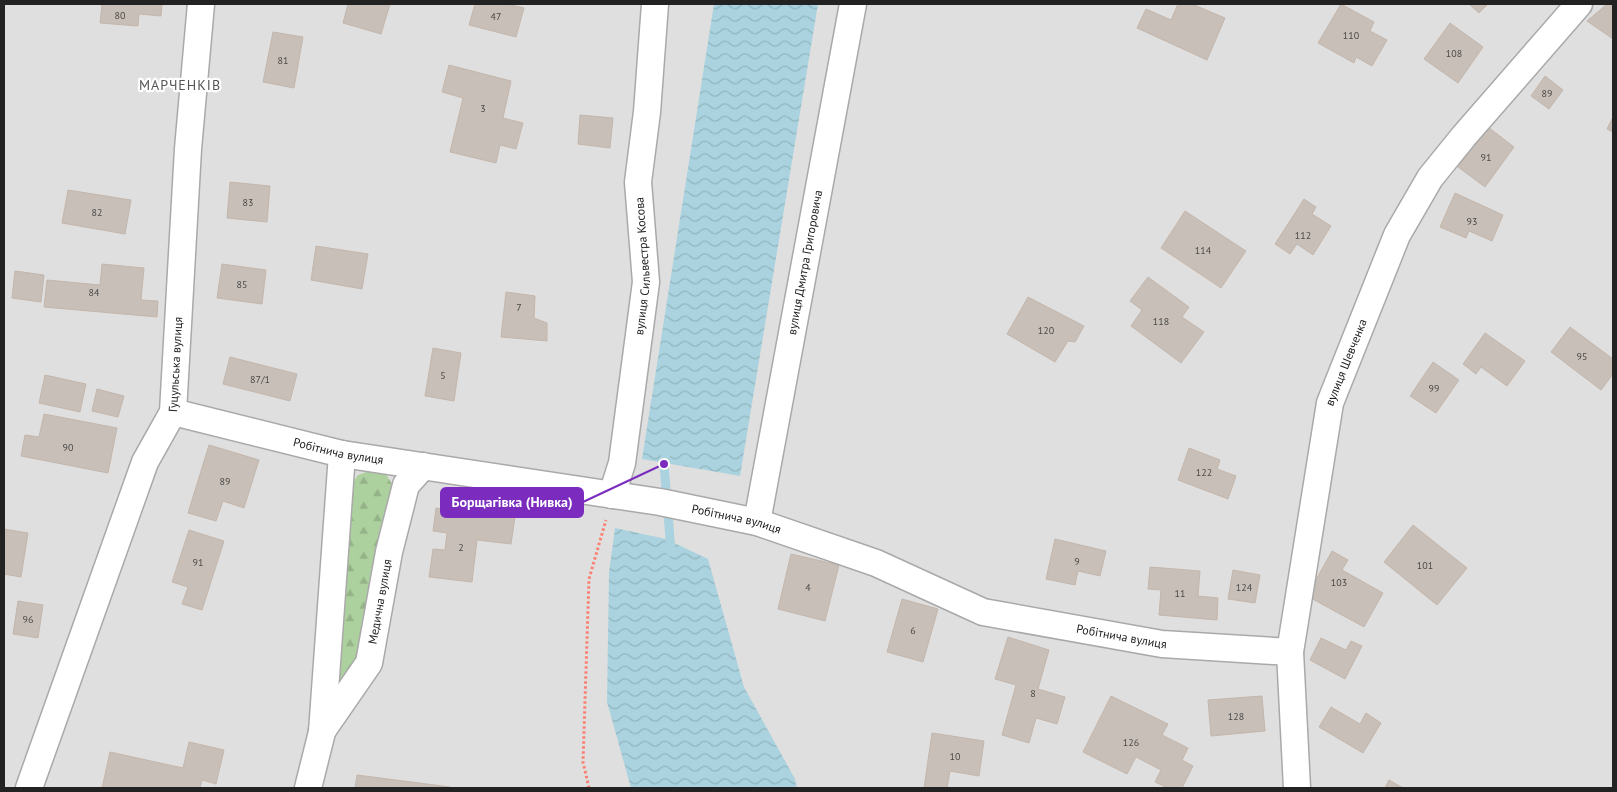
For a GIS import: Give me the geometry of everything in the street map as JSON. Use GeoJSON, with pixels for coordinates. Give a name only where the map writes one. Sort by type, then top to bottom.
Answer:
{"type":"FeatureCollection","features":[{"type":"Feature","properties":{"kind":"street","name":"Гуцульська вулиця"},"geometry":{"type":"LineString","coordinates":[[29,788],[145,462],[173,412],[188,149],[201,4]]}},
{"type":"Feature","properties":{"kind":"street","name":"вулиця Сильвестра Косова"},"geometry":{"type":"LineString","coordinates":[[612,495],[622,463],[646,282],[638,182],[647,112],[655,4]]}},
{"type":"Feature","properties":{"kind":"street","name":"вулиця Дмитра Григоровича"},"geometry":{"type":"LineString","coordinates":[[757,522],[853,4]]}},
{"type":"Feature","properties":{"kind":"street","name":"вулиця Шевченка"},"geometry":{"type":"LineString","coordinates":[[1297,788],[1290,652],[1330,403],[1397,235],[1430,178],[1579,4]]}},
{"type":"Feature","properties":{"kind":"street","name":"Робітнича вулиця"},"geometry":{"type":"LineString","coordinates":[[173,412],[342,454],[666,503],[757,522],[876,563],[983,612],[1162,644],[1290,652]]}},
{"type":"Feature","properties":{"kind":"street","name":"Медична вулиця"},"geometry":{"type":"LineString","coordinates":[[308,788],[322,732],[342,454]]}},
{"type":"Feature","properties":{"kind":"street","name":"Медична вулиця"},"geometry":{"type":"LineString","coordinates":[[322,732],[369,663],[389,552],[406,485],[423,466]]}},
{"type":"Feature","properties":{"kind":"path"},"geometry":{"type":"LineString","coordinates":[[589,788],[583,762],[589,579],[612,495]]}},
{"type":"Feature","properties":{"kind":"shaded area"},"geometry":{"type":"Polygon","coordinates":[[[4,4],[1613,4],[1613,788],[4,788],[4,4]]]}},
{"type":"Feature","properties":{"kind":"green space"},"geometry":{"type":"Polygon","coordinates":[[[369,471],[386,474],[395,489],[363,661],[334,702],[350,487],[358,475],[369,471]]]}},
{"type":"Feature","properties":{"kind":"water"},"geometry":{"type":"Polygon","coordinates":[[[714,4],[818,4],[740,476],[642,459],[714,4]]]}},
{"type":"Feature","properties":{"kind":"water"},"geometry":{"type":"Polygon","coordinates":[[[615,528],[666,539],[708,559],[744,687],[795,779],[797,788],[631,788],[607,702],[609,573],[615,528]]]}},
{"type":"Feature","properties":{"kind":"building"},"geometry":{"type":"Polygon","coordinates":[[[102,4],[162,4],[161,16],[139,14],[138,26],[100,23],[102,4]]]}},
{"type":"Feature","properties":{"kind":"building"},"geometry":{"type":"Polygon","coordinates":[[[348,4],[390,4],[381,34],[343,23],[348,4]]]}},
{"type":"Feature","properties":{"kind":"building"},"geometry":{"type":"Polygon","coordinates":[[[475,4],[507,4],[524,8],[516,37],[469,25],[475,4]]]}},
{"type":"Feature","properties":{"kind":"building"},"geometry":{"type":"Polygon","coordinates":[[[1178,4],[1192,4],[1225,18],[1207,60],[1137,28],[1146,9],[1171,20],[1178,4]]]}},
{"type":"Feature","properties":{"kind":"building"},"geometry":{"type":"Polygon","coordinates":[[[1341,4],[1374,22],[1370,31],[1387,40],[1372,66],[1356,57],[1354,63],[1318,43],[1341,4]]]}},
{"type":"Feature","properties":{"kind":"building"},"geometry":{"type":"Polygon","coordinates":[[[1469,4],[1488,4],[1479,13],[1469,4]]]}},
{"type":"Feature","properties":{"kind":"building"},"geometry":{"type":"Polygon","coordinates":[[[1607,4],[1613,4],[1613,39],[1587,21],[1607,4]]]}},
{"type":"Feature","properties":{"kind":"building"},"geometry":{"type":"Polygon","coordinates":[[[1450,23],[1483,47],[1458,83],[1424,59],[1450,23]]]}},
{"type":"Feature","properties":{"kind":"building"},"geometry":{"type":"Polygon","coordinates":[[[273,32],[303,37],[294,88],[263,82],[273,32]]]}},
{"type":"Feature","properties":{"kind":"building"},"geometry":{"type":"Polygon","coordinates":[[[449,65],[511,81],[503,118],[523,123],[516,149],[500,145],[496,163],[450,152],[463,98],[442,92],[449,65]]]}},
{"type":"Feature","properties":{"kind":"building"},"geometry":{"type":"Polygon","coordinates":[[[1545,76],[1563,90],[1549,109],[1531,96],[1545,76]]]}},
{"type":"Feature","properties":{"kind":"building"},"geometry":{"type":"Polygon","coordinates":[[[580,115],[613,118],[610,148],[578,144],[580,115]]]}},
{"type":"Feature","properties":{"kind":"building"},"geometry":{"type":"Polygon","coordinates":[[[1613,117],[1613,132],[1607,129],[1613,117]]]}},
{"type":"Feature","properties":{"kind":"building"},"geometry":{"type":"Polygon","coordinates":[[[1488,127],[1514,147],[1485,187],[1458,167],[1488,127]]]}},
{"type":"Feature","properties":{"kind":"building"},"geometry":{"type":"Polygon","coordinates":[[[230,182],[270,186],[267,222],[227,218],[230,182]]]}},
{"type":"Feature","properties":{"kind":"building"},"geometry":{"type":"Polygon","coordinates":[[[68,190],[131,200],[125,234],[62,223],[68,190]]]}},
{"type":"Feature","properties":{"kind":"building"},"geometry":{"type":"Polygon","coordinates":[[[1455,193],[1503,215],[1492,241],[1469,231],[1466,238],[1440,227],[1455,193]]]}},
{"type":"Feature","properties":{"kind":"building"},"geometry":{"type":"Polygon","coordinates":[[[1304,199],[1316,207],[1312,214],[1331,226],[1313,255],[1297,244],[1290,254],[1275,244],[1304,199]]]}},
{"type":"Feature","properties":{"kind":"building"},"geometry":{"type":"Polygon","coordinates":[[[1185,211],[1246,251],[1221,288],[1161,248],[1185,211]]]}},
{"type":"Feature","properties":{"kind":"building"},"geometry":{"type":"Polygon","coordinates":[[[316,246],[368,254],[362,289],[311,280],[316,246]]]}},
{"type":"Feature","properties":{"kind":"building"},"geometry":{"type":"Polygon","coordinates":[[[102,264],[144,268],[141,300],[158,301],[157,317],[44,307],[47,280],[100,285],[102,264]]]}},
{"type":"Feature","properties":{"kind":"building"},"geometry":{"type":"Polygon","coordinates":[[[222,264],[266,270],[262,304],[217,298],[222,264]]]}},
{"type":"Feature","properties":{"kind":"building"},"geometry":{"type":"Polygon","coordinates":[[[15,271],[44,275],[41,302],[12,298],[15,271]]]}},
{"type":"Feature","properties":{"kind":"building"},"geometry":{"type":"Polygon","coordinates":[[[1148,277],[1189,307],[1182,317],[1204,332],[1181,363],[1131,326],[1142,310],[1130,301],[1148,277]]]}},
{"type":"Feature","properties":{"kind":"building"},"geometry":{"type":"Polygon","coordinates":[[[506,292],[535,296],[534,318],[547,323],[547,341],[501,337],[506,292]]]}},
{"type":"Feature","properties":{"kind":"building"},"geometry":{"type":"Polygon","coordinates":[[[1028,297],[1084,326],[1075,342],[1068,341],[1055,362],[1007,334],[1028,297]]]}},
{"type":"Feature","properties":{"kind":"building"},"geometry":{"type":"Polygon","coordinates":[[[1570,327],[1613,359],[1613,374],[1601,390],[1551,352],[1570,327]]]}},
{"type":"Feature","properties":{"kind":"building"},"geometry":{"type":"Polygon","coordinates":[[[1485,333],[1525,361],[1507,386],[1481,367],[1476,374],[1463,364],[1485,333]]]}},
{"type":"Feature","properties":{"kind":"building"},"geometry":{"type":"Polygon","coordinates":[[[433,348],[461,353],[454,401],[425,396],[433,348]]]}},
{"type":"Feature","properties":{"kind":"building"},"geometry":{"type":"Polygon","coordinates":[[[230,357],[297,374],[290,401],[223,384],[230,357]]]}},
{"type":"Feature","properties":{"kind":"building"},"geometry":{"type":"Polygon","coordinates":[[[1433,362],[1459,380],[1436,413],[1410,396],[1433,362]]]}},
{"type":"Feature","properties":{"kind":"building"},"geometry":{"type":"Polygon","coordinates":[[[45,375],[86,384],[80,412],[39,403],[45,375]]]}},
{"type":"Feature","properties":{"kind":"building"},"geometry":{"type":"Polygon","coordinates":[[[97,389],[124,396],[118,417],[92,411],[97,389]]]}},
{"type":"Feature","properties":{"kind":"building"},"geometry":{"type":"Polygon","coordinates":[[[44,414],[117,428],[108,473],[21,456],[25,435],[39,437],[44,414]]]}},
{"type":"Feature","properties":{"kind":"building"},"geometry":{"type":"Polygon","coordinates":[[[209,445],[259,460],[244,508],[223,501],[216,521],[188,513],[209,445]]]}},
{"type":"Feature","properties":{"kind":"building"},"geometry":{"type":"Polygon","coordinates":[[[1189,448],[1220,460],[1217,469],[1236,476],[1228,499],[1178,480],[1189,448]]]}},
{"type":"Feature","properties":{"kind":"building"},"geometry":{"type":"Polygon","coordinates":[[[436,508],[515,517],[511,544],[477,540],[472,582],[429,577],[433,549],[445,550],[447,533],[433,531],[436,508]]]}},
{"type":"Feature","properties":{"kind":"building"},"geometry":{"type":"Polygon","coordinates":[[[1413,525],[1467,568],[1437,605],[1384,562],[1413,525]]]}},
{"type":"Feature","properties":{"kind":"building"},"geometry":{"type":"Polygon","coordinates":[[[4,529],[28,533],[21,577],[4,574],[4,529]]]}},
{"type":"Feature","properties":{"kind":"building"},"geometry":{"type":"Polygon","coordinates":[[[189,530],[224,541],[202,610],[182,604],[188,587],[172,582],[189,530]]]}},
{"type":"Feature","properties":{"kind":"building"},"geometry":{"type":"Polygon","coordinates":[[[1055,539],[1106,551],[1100,576],[1078,571],[1075,585],[1046,579],[1055,539]]]}},
{"type":"Feature","properties":{"kind":"building"},"geometry":{"type":"Polygon","coordinates":[[[1332,551],[1348,560],[1342,570],[1383,593],[1364,627],[1307,596],[1332,551]]]}},
{"type":"Feature","properties":{"kind":"building"},"geometry":{"type":"Polygon","coordinates":[[[791,554],[839,565],[825,621],[778,609],[791,554]]]}},
{"type":"Feature","properties":{"kind":"building"},"geometry":{"type":"Polygon","coordinates":[[[1150,567],[1200,571],[1198,596],[1218,598],[1217,620],[1159,615],[1161,590],[1148,589],[1150,567]]]}},
{"type":"Feature","properties":{"kind":"building"},"geometry":{"type":"Polygon","coordinates":[[[1233,570],[1260,575],[1255,603],[1228,599],[1233,570]]]}},
{"type":"Feature","properties":{"kind":"building"},"geometry":{"type":"Polygon","coordinates":[[[902,599],[938,609],[923,662],[887,652],[902,599]]]}},
{"type":"Feature","properties":{"kind":"building"},"geometry":{"type":"Polygon","coordinates":[[[18,601],[43,605],[38,638],[13,634],[18,601]]]}},
{"type":"Feature","properties":{"kind":"building"},"geometry":{"type":"Polygon","coordinates":[[[1008,637],[1049,650],[1038,689],[1065,697],[1057,724],[1036,718],[1029,743],[1002,735],[1016,685],[995,679],[1008,637]]]}},
{"type":"Feature","properties":{"kind":"building"},"geometry":{"type":"Polygon","coordinates":[[[1321,638],[1346,650],[1351,641],[1362,646],[1345,679],[1310,660],[1321,638]]]}},
{"type":"Feature","properties":{"kind":"building"},"geometry":{"type":"Polygon","coordinates":[[[1111,696],[1168,724],[1162,735],[1188,748],[1182,760],[1193,766],[1182,788],[1168,788],[1155,782],[1161,770],[1136,757],[1127,774],[1083,752],[1111,696]]]}},
{"type":"Feature","properties":{"kind":"building"},"geometry":{"type":"Polygon","coordinates":[[[1262,696],[1265,731],[1211,736],[1208,700],[1262,696]]]}},
{"type":"Feature","properties":{"kind":"building"},"geometry":{"type":"Polygon","coordinates":[[[1331,707],[1360,724],[1366,713],[1381,723],[1363,753],[1319,727],[1331,707]]]}},
{"type":"Feature","properties":{"kind":"building"},"geometry":{"type":"Polygon","coordinates":[[[932,733],[984,741],[979,776],[950,771],[947,788],[924,788],[932,733]]]}},
{"type":"Feature","properties":{"kind":"building"},"geometry":{"type":"Polygon","coordinates":[[[189,742],[224,750],[216,784],[202,780],[200,788],[102,788],[110,752],[183,768],[189,742]]]}},
{"type":"Feature","properties":{"kind":"building"},"geometry":{"type":"Polygon","coordinates":[[[357,775],[450,787],[450,788],[355,788],[357,775]]]}},
{"type":"Feature","properties":{"kind":"building"},"geometry":{"type":"Polygon","coordinates":[[[1389,780],[1403,788],[1385,788],[1389,780]]]}},
{"type":"Feature","properties":{"kind":"waterway"},"geometry":{"type":"LineString","coordinates":[[666,453],[664,464],[671,552]]}},
{"type":"Feature","properties":{"kind":"place","name":"Борщагівка (Нивка)"},"geometry":{"type":"Point","coordinates":[664,464]}},
{"type":"Feature","properties":{"kind":"district","name":"МАРЧЕНКІВ"},"geometry":{"type":"Point","coordinates":[180,85]}}]}
